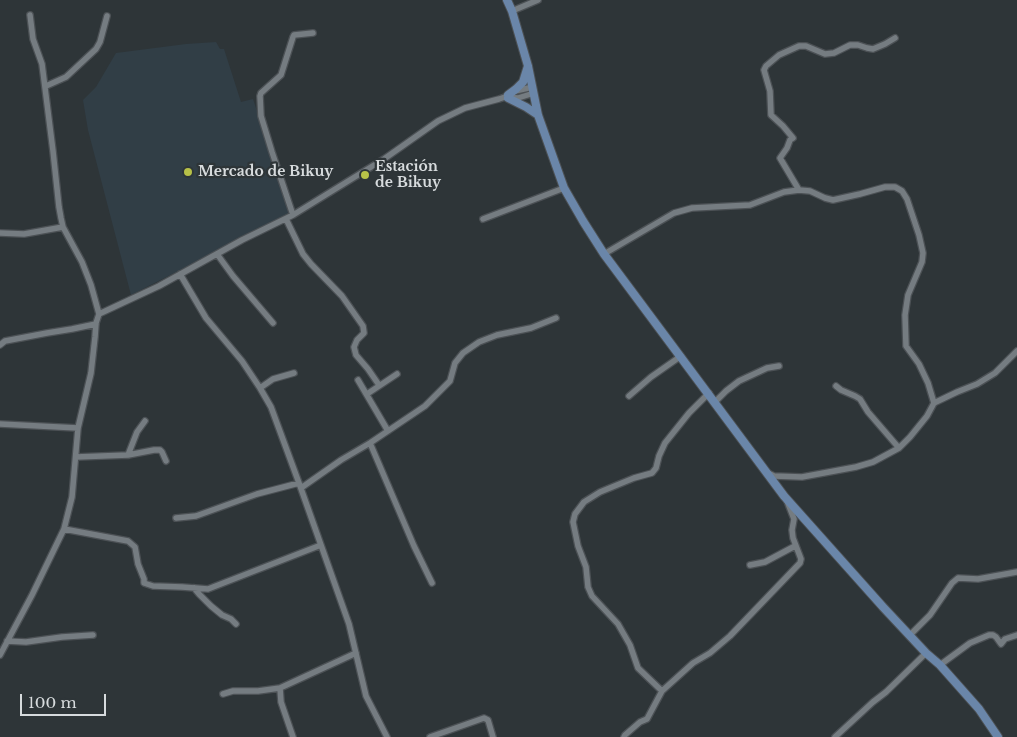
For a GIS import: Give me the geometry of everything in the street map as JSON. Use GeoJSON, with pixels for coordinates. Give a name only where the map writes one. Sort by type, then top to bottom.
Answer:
{"type":"FeatureCollection","features":[{"type":"Feature","properties":{"kind":"main road"},"geometry":{"type":"LineString","coordinates":[[507,0],[528,66],[538,115],[564,188],[604,254],[784,496],[910,636],[940,665],[979,709],[998,737]]}},
{"type":"Feature","properties":{"kind":"main road"},"geometry":{"type":"LineString","coordinates":[[528,66],[523,82],[507,97],[538,115]]}},
{"type":"Feature","properties":{"kind":"street"},"geometry":{"type":"LineString","coordinates":[[512,11],[538,0]]}},
{"type":"Feature","properties":{"kind":"street"},"geometry":{"type":"LineString","coordinates":[[0,655],[64,529],[72,497],[78,428],[91,373],[96,324],[99,314],[82,262],[63,226],[59,207],[46,86],[42,64],[33,39],[30,15]]}},
{"type":"Feature","properties":{"kind":"street"},"geometry":{"type":"LineString","coordinates":[[46,86],[66,77],[96,49],[100,42],[107,16]]}},
{"type":"Feature","properties":{"kind":"street"},"geometry":{"type":"LineString","coordinates":[[292,216],[261,116],[260,96],[281,75],[294,35],[313,33]]}},
{"type":"Feature","properties":{"kind":"street"},"geometry":{"type":"LineString","coordinates":[[799,190],[780,158],[793,138],[771,115],[770,91],[764,70],[766,66],[779,56],[799,46],[806,46],[825,54],[834,53],[850,45],[873,49],[895,38]]}},
{"type":"Feature","properties":{"kind":"street"},"geometry":{"type":"LineString","coordinates":[[99,314],[159,286],[242,240],[292,216],[364,172],[438,121],[465,108],[507,97],[523,97],[534,90]]}},
{"type":"Feature","properties":{"kind":"street"},"geometry":{"type":"LineString","coordinates":[[604,254],[674,213],[692,208],[750,205],[784,192],[799,190],[810,191],[833,200],[884,187],[895,187],[902,191],[911,211],[923,253],[922,262],[908,295],[905,315],[906,346],[920,364],[934,403]]}},
{"type":"Feature","properties":{"kind":"street"},"geometry":{"type":"LineString","coordinates":[[483,219],[564,188]]}},
{"type":"Feature","properties":{"kind":"street"},"geometry":{"type":"LineString","coordinates":[[286,219],[303,254],[342,296],[363,326],[364,333],[357,340],[354,347],[356,355],[379,386]]}},
{"type":"Feature","properties":{"kind":"street"},"geometry":{"type":"LineString","coordinates":[[0,233],[24,234],[63,226]]}},
{"type":"Feature","properties":{"kind":"street"},"geometry":{"type":"LineString","coordinates":[[217,254],[273,323]]}},
{"type":"Feature","properties":{"kind":"street"},"geometry":{"type":"LineString","coordinates":[[180,274],[206,318],[242,361],[271,407],[349,624],[366,696],[387,737]]}},
{"type":"Feature","properties":{"kind":"street"},"geometry":{"type":"LineString","coordinates":[[176,518],[196,516],[257,494],[300,485],[370,443],[425,406],[450,381],[455,363],[463,353],[479,342],[531,328],[556,318]]}},
{"type":"Feature","properties":{"kind":"street"},"geometry":{"type":"LineString","coordinates":[[0,345],[5,341],[96,324]]}},
{"type":"Feature","properties":{"kind":"street"},"geometry":{"type":"LineString","coordinates":[[766,472],[774,476],[802,477],[873,462],[899,448],[927,416],[934,403],[977,384],[995,373],[1017,351]]}},
{"type":"Feature","properties":{"kind":"street"},"geometry":{"type":"LineString","coordinates":[[629,396],[650,377],[681,356]]}},
{"type":"Feature","properties":{"kind":"street"},"geometry":{"type":"LineString","coordinates":[[715,402],[739,381],[767,368],[779,366]]}},
{"type":"Feature","properties":{"kind":"street"},"geometry":{"type":"LineString","coordinates":[[260,388],[273,379],[294,373]]}},
{"type":"Feature","properties":{"kind":"street"},"geometry":{"type":"LineString","coordinates":[[367,394],[397,374]]}},
{"type":"Feature","properties":{"kind":"street"},"geometry":{"type":"LineString","coordinates":[[358,380],[388,431]]}},
{"type":"Feature","properties":{"kind":"street"},"geometry":{"type":"LineString","coordinates":[[836,386],[860,399],[899,448]]}},
{"type":"Feature","properties":{"kind":"street"},"geometry":{"type":"LineString","coordinates":[[662,691],[638,668],[630,645],[618,624],[592,596],[588,587],[586,567],[576,540],[573,522],[584,502],[600,492],[652,473],[656,468],[665,443],[689,413],[709,393]]}},
{"type":"Feature","properties":{"kind":"street"},"geometry":{"type":"LineString","coordinates":[[128,455],[137,432],[145,421]]}},
{"type":"Feature","properties":{"kind":"street"},"geometry":{"type":"LineString","coordinates":[[0,424],[78,428]]}},
{"type":"Feature","properties":{"kind":"street"},"geometry":{"type":"LineString","coordinates":[[370,443],[432,583]]}},
{"type":"Feature","properties":{"kind":"street"},"geometry":{"type":"LineString","coordinates":[[76,458],[128,455],[160,450],[166,461]]}},
{"type":"Feature","properties":{"kind":"street"},"geometry":{"type":"LineString","coordinates":[[624,737],[640,722],[647,719],[662,691],[693,662],[710,653],[730,636],[800,563],[801,559],[795,546],[792,530],[794,519],[784,496]]}},
{"type":"Feature","properties":{"kind":"street"},"geometry":{"type":"LineString","coordinates":[[64,529],[128,541],[135,547],[144,583],[153,586],[208,589],[321,545]]}},
{"type":"Feature","properties":{"kind":"street"},"geometry":{"type":"LineString","coordinates":[[750,565],[765,562],[795,546]]}},
{"type":"Feature","properties":{"kind":"street"},"geometry":{"type":"LineString","coordinates":[[910,636],[930,615],[952,583],[958,578],[978,579],[1017,572]]}},
{"type":"Feature","properties":{"kind":"street"},"geometry":{"type":"LineString","coordinates":[[194,588],[222,614],[236,624]]}},
{"type":"Feature","properties":{"kind":"street"},"geometry":{"type":"LineString","coordinates":[[204,598],[208,589]]}},
{"type":"Feature","properties":{"kind":"street"},"geometry":{"type":"LineString","coordinates":[[6,641],[26,642],[93,635]]}},
{"type":"Feature","properties":{"kind":"street"},"geometry":{"type":"LineString","coordinates":[[940,665],[970,643],[989,635],[996,637],[1001,644],[1006,638],[1017,635]]}},
{"type":"Feature","properties":{"kind":"street"},"geometry":{"type":"LineString","coordinates":[[223,694],[233,691],[258,691],[280,688],[356,653]]}},
{"type":"Feature","properties":{"kind":"street"},"geometry":{"type":"LineString","coordinates":[[835,737],[872,702],[886,692],[926,653]]}},
{"type":"Feature","properties":{"kind":"street"},"geometry":{"type":"LineString","coordinates":[[280,688],[281,702],[294,737]]}},
{"type":"Feature","properties":{"kind":"street"},"geometry":{"type":"LineString","coordinates":[[430,737],[484,718],[488,720],[493,737]]}},
{"type":"Feature","properties":{"kind":"shaded area","name":"Mercado de Bikuy"},"geometry":{"type":"Polygon","coordinates":[[[216,42],[220,49],[224,49],[241,102],[253,99],[291,214],[131,295],[88,130],[83,100],[96,87],[116,53],[216,42]]]}},
{"type":"Feature","properties":{"kind":"place","name":"Mercado de Bikuy"},"geometry":{"type":"Point","coordinates":[188,172]}},
{"type":"Feature","properties":{"kind":"place","name":"Estación de Bikuy"},"geometry":{"type":"Point","coordinates":[365,175]}}]}
